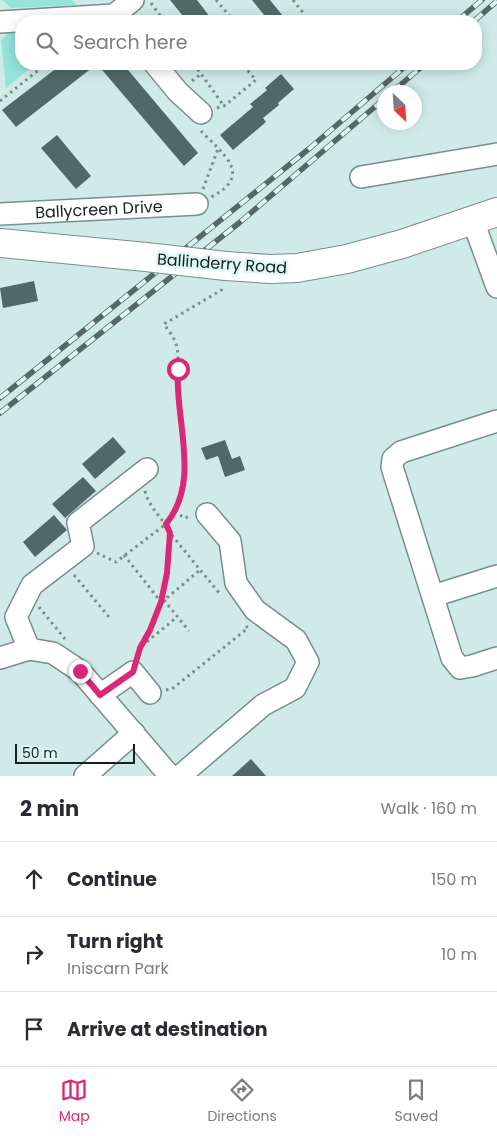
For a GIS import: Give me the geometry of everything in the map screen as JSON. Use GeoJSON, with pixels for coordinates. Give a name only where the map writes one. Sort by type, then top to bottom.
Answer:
{"type":"FeatureCollection","features":[{"type":"Feature","properties":{"kind":"main road","name":"Ballinderry Road"},"geometry":{"type":"LineString","coordinates":[[0,243],[146,257],[227,276],[347,259],[485,216]]}},
{"type":"Feature","properties":{"kind":"street"},"geometry":{"type":"LineString","coordinates":[[119,15],[133,0]]}},
{"type":"Feature","properties":{"kind":"street"},"geometry":{"type":"LineString","coordinates":[[0,22],[15,21]]}},
{"type":"Feature","properties":{"kind":"street"},"geometry":{"type":"LineString","coordinates":[[160,70],[178,92],[201,113]]}},
{"type":"Feature","properties":{"kind":"street"},"geometry":{"type":"LineString","coordinates":[[360,177],[497,154]]}},
{"type":"Feature","properties":{"kind":"street","name":"Ballycreen Drive"},"geometry":{"type":"LineString","coordinates":[[0,214],[197,204]]}},
{"type":"Feature","properties":{"kind":"street"},"geometry":{"type":"LineString","coordinates":[[485,216],[497,287]]}},
{"type":"Feature","properties":{"kind":"street"},"geometry":{"type":"LineString","coordinates":[[497,422],[400,452],[393,459],[392,467],[452,658],[460,668],[497,658]]}},
{"type":"Feature","properties":{"kind":"street"},"geometry":{"type":"LineString","coordinates":[[29,649],[16,617],[32,585],[82,546],[78,523],[142,480]]}},
{"type":"Feature","properties":{"kind":"street"},"geometry":{"type":"LineString","coordinates":[[180,776],[263,704],[295,688],[308,662],[296,640],[255,610],[236,583],[230,541],[207,514]]}},
{"type":"Feature","properties":{"kind":"street"},"geometry":{"type":"LineString","coordinates":[[433,596],[497,576]]}},
{"type":"Feature","properties":{"kind":"street"},"geometry":{"type":"LineString","coordinates":[[0,658],[29,649],[53,653],[80,671],[170,776]]}},
{"type":"Feature","properties":{"kind":"street"},"geometry":{"type":"LineString","coordinates":[[100,695],[133,672],[150,692]]}},
{"type":"Feature","properties":{"kind":"street"},"geometry":{"type":"LineString","coordinates":[[84,776],[134,734]]}},
{"type":"Feature","properties":{"kind":"path"},"geometry":{"type":"LineString","coordinates":[[148,0],[159,15]]}},
{"type":"Feature","properties":{"kind":"path"},"geometry":{"type":"LineString","coordinates":[[216,0],[229,15]]}},
{"type":"Feature","properties":{"kind":"path"},"geometry":{"type":"LineString","coordinates":[[293,0],[305,15]]}},
{"type":"Feature","properties":{"kind":"path"},"geometry":{"type":"LineString","coordinates":[[0,102],[39,70]]}},
{"type":"Feature","properties":{"kind":"path"},"geometry":{"type":"LineString","coordinates":[[198,70],[224,106]]}},
{"type":"Feature","properties":{"kind":"path"},"geometry":{"type":"LineString","coordinates":[[197,204],[225,189],[232,181],[234,169],[230,162],[200,130],[201,113],[224,106],[256,80],[247,70]]}},
{"type":"Feature","properties":{"kind":"path"},"geometry":{"type":"LineString","coordinates":[[197,204],[218,149]]}},
{"type":"Feature","properties":{"kind":"path"},"geometry":{"type":"LineString","coordinates":[[82,546],[116,562],[166,524],[173,516],[182,493],[185,467],[184,438],[177,383],[178,355],[176,342],[164,324],[227,276]]}},
{"type":"Feature","properties":{"kind":"path"},"geometry":{"type":"LineString","coordinates":[[142,480],[148,502],[166,524],[170,533],[224,599]]}},
{"type":"Feature","properties":{"kind":"path"},"geometry":{"type":"LineString","coordinates":[[133,672],[140,648],[163,601],[170,533]]}},
{"type":"Feature","properties":{"kind":"path"},"geometry":{"type":"LineString","coordinates":[[124,555],[189,632]]}},
{"type":"Feature","properties":{"kind":"path"},"geometry":{"type":"LineString","coordinates":[[62,562],[109,617]]}},
{"type":"Feature","properties":{"kind":"path"},"geometry":{"type":"LineString","coordinates":[[163,601],[200,570]]}},
{"type":"Feature","properties":{"kind":"path"},"geometry":{"type":"LineString","coordinates":[[28,592],[70,644]]}},
{"type":"Feature","properties":{"kind":"path"},"geometry":{"type":"LineString","coordinates":[[140,648],[177,617]]}},
{"type":"Feature","properties":{"kind":"path"},"geometry":{"type":"LineString","coordinates":[[150,692],[172,689],[248,628],[242,621]]}},
{"type":"Feature","properties":{"kind":"shaded area"},"geometry":{"type":"Polygon","coordinates":[[[2,0],[72,0],[76,5],[11,8],[2,0]]]}},
{"type":"Feature","properties":{"kind":"shaded area"},"geometry":{"type":"Polygon","coordinates":[[[11,30],[15,30],[15,70],[28,70],[6,88],[1,40],[11,30]]]}},
{"type":"Feature","properties":{"kind":"building"},"geometry":{"type":"Polygon","coordinates":[[[170,0],[197,0],[208,15],[182,15],[170,0]]]}},
{"type":"Feature","properties":{"kind":"building"},"geometry":{"type":"Polygon","coordinates":[[[252,0],[270,0],[282,15],[264,15],[252,0]]]}},
{"type":"Feature","properties":{"kind":"building"},"geometry":{"type":"Polygon","coordinates":[[[54,70],[89,70],[16,127],[2,110],[54,70]]]}},
{"type":"Feature","properties":{"kind":"building"},"geometry":{"type":"Polygon","coordinates":[[[102,70],[128,70],[198,153],[184,166],[102,70]]]}},
{"type":"Feature","properties":{"kind":"building"},"geometry":{"type":"Polygon","coordinates":[[[281,74],[294,89],[263,118],[266,122],[233,150],[220,135],[253,107],[250,104],[267,90],[265,88],[281,74]]]}},
{"type":"Feature","properties":{"kind":"building"},"geometry":{"type":"Polygon","coordinates":[[[57,135],[91,176],[76,189],[41,148],[57,135]]]}},
{"type":"Feature","properties":{"kind":"building"},"geometry":{"type":"Polygon","coordinates":[[[34,281],[38,301],[3,308],[0,288],[34,281]]]}},
{"type":"Feature","properties":{"kind":"building"},"geometry":{"type":"Polygon","coordinates":[[[113,437],[126,452],[95,479],[82,464],[113,437]]]}},
{"type":"Feature","properties":{"kind":"building"},"geometry":{"type":"Polygon","coordinates":[[[225,440],[232,459],[240,456],[245,470],[225,477],[218,456],[206,460],[201,448],[225,440]]]}},
{"type":"Feature","properties":{"kind":"building"},"geometry":{"type":"Polygon","coordinates":[[[83,477],[96,491],[65,518],[52,504],[83,477]]]}},
{"type":"Feature","properties":{"kind":"building"},"geometry":{"type":"Polygon","coordinates":[[[54,515],[67,530],[35,557],[23,542],[54,515]]]}},
{"type":"Feature","properties":{"kind":"building"},"geometry":{"type":"Polygon","coordinates":[[[251,759],[266,776],[232,776],[251,759]]]}},
{"type":"Feature","properties":{"kind":"railway"},"geometry":{"type":"LineString","coordinates":[[464,15],[482,0]]}},
{"type":"Feature","properties":{"kind":"railway"},"geometry":{"type":"LineString","coordinates":[[481,15],[497,1]]}},
{"type":"Feature","properties":{"kind":"railway"},"geometry":{"type":"LineString","coordinates":[[0,398],[310,148],[401,70]]}},
{"type":"Feature","properties":{"kind":"railway"},"geometry":{"type":"LineString","coordinates":[[400,85],[418,70]]}},
{"type":"Feature","properties":{"kind":"railway"},"geometry":{"type":"LineString","coordinates":[[0,413],[239,223],[377,105]]}},
{"type":"Feature","properties":{"kind":"route"},"geometry":{"type":"LineString","coordinates":[[80,671],[100,695],[133,672],[140,648],[150,630],[161,602],[167,573],[170,533],[166,524],[173,516],[182,493],[185,467],[184,438],[177,383],[178,369]]}}]}
